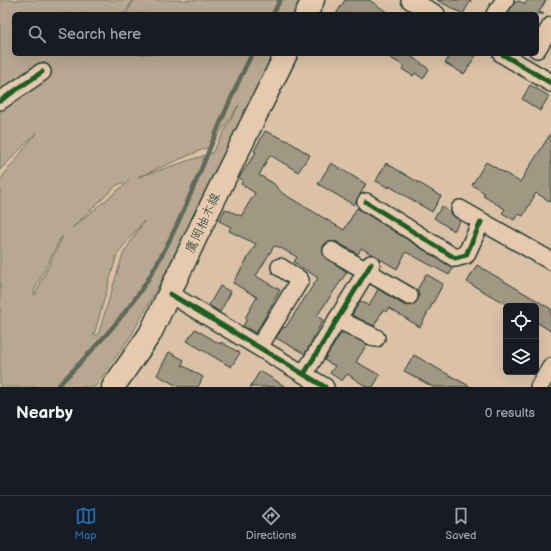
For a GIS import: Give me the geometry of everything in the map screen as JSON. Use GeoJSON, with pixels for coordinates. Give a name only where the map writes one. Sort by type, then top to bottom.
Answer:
{"type":"FeatureCollection","features":[{"type":"Feature","properties":{"kind":"main road"},"geometry":{"type":"LineString","coordinates":[[307,12],[313,0]]}},
{"type":"Feature","properties":{"kind":"main road","name":"鷹岡柚木線"},"geometry":{"type":"LineString","coordinates":[[113,387],[150,334],[204,220],[285,56]]}},
{"type":"Feature","properties":{"kind":"street"},"geometry":{"type":"LineString","coordinates":[[410,0],[433,8]]}},
{"type":"Feature","properties":{"kind":"street"},"geometry":{"type":"LineString","coordinates":[[496,12],[505,0]]}},
{"type":"Feature","properties":{"kind":"street"},"geometry":{"type":"LineString","coordinates":[[539,46],[551,26]]}},
{"type":"Feature","properties":{"kind":"street"},"geometry":{"type":"LineString","coordinates":[[510,56],[530,61],[551,83]]}},
{"type":"Feature","properties":{"kind":"street"},"geometry":{"type":"LineString","coordinates":[[0,101],[42,72]]}},
{"type":"Feature","properties":{"kind":"street"},"geometry":{"type":"LineString","coordinates":[[366,202],[455,258],[466,255],[481,222]]}},
{"type":"Feature","properties":{"kind":"street"},"geometry":{"type":"LineString","coordinates":[[460,209],[551,261]]}},
{"type":"Feature","properties":{"kind":"street"},"geometry":{"type":"LineString","coordinates":[[332,251],[368,268],[410,296]]}},
{"type":"Feature","properties":{"kind":"street"},"geometry":{"type":"LineString","coordinates":[[259,347],[300,280],[280,267]]}},
{"type":"Feature","properties":{"kind":"street"},"geometry":{"type":"LineString","coordinates":[[304,374],[368,268]]}},
{"type":"Feature","properties":{"kind":"street"},"geometry":{"type":"LineString","coordinates":[[170,294],[304,374],[320,386]]}},
{"type":"Feature","properties":{"kind":"street"},"geometry":{"type":"LineString","coordinates":[[337,319],[376,338]]}},
{"type":"Feature","properties":{"kind":"shaded area"},"geometry":{"type":"Polygon","coordinates":[[[0,0],[133,0],[125,12],[12,12],[12,56],[276,56],[226,162],[132,334],[95,387],[0,387],[0,180],[37,132],[0,170],[0,0]],[[239,105],[211,146],[138,177],[212,153],[239,105]],[[129,181],[117,185],[72,228],[129,181]],[[144,221],[117,254],[94,335],[98,335],[123,254],[144,221]],[[63,236],[60,239],[34,291],[35,295],[63,236]]]}},
{"type":"Feature","properties":{"kind":"shaded area"},"geometry":{"type":"Polygon","coordinates":[[[134,0],[303,0],[297,12],[127,12],[134,0]]]}},
{"type":"Feature","properties":{"kind":"building"},"geometry":{"type":"Polygon","coordinates":[[[345,0],[369,0],[387,12],[337,12],[345,0]]]}},
{"type":"Feature","properties":{"kind":"building"},"geometry":{"type":"Polygon","coordinates":[[[437,0],[471,0],[464,12],[459,12],[437,0]]]}},
{"type":"Feature","properties":{"kind":"building"},"geometry":{"type":"Polygon","coordinates":[[[528,0],[546,0],[539,12],[508,12],[514,3],[519,1],[525,4],[528,0]]]}},
{"type":"Feature","properties":{"kind":"building"},"geometry":{"type":"Polygon","coordinates":[[[387,56],[411,56],[429,69],[423,79],[415,73],[413,76],[402,69],[404,66],[387,56]]]}},
{"type":"Feature","properties":{"kind":"building"},"geometry":{"type":"Polygon","coordinates":[[[450,56],[476,56],[464,74],[445,63],[450,56]]]}},
{"type":"Feature","properties":{"kind":"building"},"geometry":{"type":"Polygon","coordinates":[[[530,85],[549,96],[540,111],[522,99],[530,85]]]}},
{"type":"Feature","properties":{"kind":"building"},"geometry":{"type":"Polygon","coordinates":[[[265,131],[288,141],[310,155],[298,172],[270,155],[259,175],[273,183],[282,193],[344,230],[357,208],[453,268],[449,275],[406,252],[397,269],[361,248],[358,254],[337,242],[327,242],[323,246],[324,256],[347,272],[317,316],[323,320],[305,354],[276,338],[283,327],[285,328],[318,278],[294,262],[297,257],[277,246],[274,246],[256,276],[280,290],[256,333],[243,326],[247,319],[245,318],[257,297],[233,283],[256,244],[229,231],[231,227],[219,221],[225,209],[241,216],[255,193],[241,184],[243,180],[239,178],[256,152],[254,151],[265,131]]]}},
{"type":"Feature","properties":{"kind":"building"},"geometry":{"type":"Polygon","coordinates":[[[551,133],[551,202],[536,193],[523,216],[518,214],[514,220],[502,213],[505,209],[483,196],[485,193],[472,185],[486,162],[520,182],[551,133]]]}},
{"type":"Feature","properties":{"kind":"building"},"geometry":{"type":"Polygon","coordinates":[[[331,163],[366,184],[354,205],[318,184],[331,163]]]}},
{"type":"Feature","properties":{"kind":"building"},"geometry":{"type":"Polygon","coordinates":[[[386,163],[441,196],[432,212],[389,186],[389,188],[376,181],[386,163]]]}},
{"type":"Feature","properties":{"kind":"building"},"geometry":{"type":"Polygon","coordinates":[[[442,206],[460,221],[454,231],[434,218],[442,206]]]}},
{"type":"Feature","properties":{"kind":"building"},"geometry":{"type":"Polygon","coordinates":[[[477,265],[551,309],[551,331],[539,324],[539,303],[504,303],[467,282],[477,265]]]}},
{"type":"Feature","properties":{"kind":"building"},"geometry":{"type":"Polygon","coordinates":[[[426,274],[443,284],[420,327],[389,308],[387,312],[383,310],[374,326],[352,315],[360,301],[369,306],[378,289],[404,305],[414,305],[419,296],[417,290],[426,274]]]}},
{"type":"Feature","properties":{"kind":"building"},"geometry":{"type":"Polygon","coordinates":[[[220,286],[231,292],[220,312],[209,305],[220,286]]]}},
{"type":"Feature","properties":{"kind":"building"},"geometry":{"type":"Polygon","coordinates":[[[195,329],[220,344],[221,342],[240,353],[231,367],[187,341],[195,329]]]}},
{"type":"Feature","properties":{"kind":"building"},"geometry":{"type":"Polygon","coordinates":[[[342,332],[367,344],[356,362],[380,375],[373,387],[367,387],[347,374],[342,381],[330,373],[335,366],[324,360],[342,332]]]}},
{"type":"Feature","properties":{"kind":"building"},"geometry":{"type":"Polygon","coordinates":[[[169,352],[184,360],[182,365],[203,377],[198,387],[179,387],[157,375],[169,352]]]}},
{"type":"Feature","properties":{"kind":"building"},"geometry":{"type":"Polygon","coordinates":[[[414,355],[471,387],[433,387],[404,371],[414,355]]]}},
{"type":"Feature","properties":{"kind":"building"},"geometry":{"type":"Polygon","coordinates":[[[260,371],[286,387],[250,387],[260,371]]]}},
{"type":"Feature","properties":{"kind":"waterway"},"geometry":{"type":"LineString","coordinates":[[274,12],[280,0]]}},
{"type":"Feature","properties":{"kind":"waterway"},"geometry":{"type":"LineString","coordinates":[[57,387],[125,313],[148,280],[183,211],[239,79],[251,56]]}},
{"type":"Feature","properties":{"kind":"cycle path"},"geometry":{"type":"LineString","coordinates":[[505,56],[551,83]]}},
{"type":"Feature","properties":{"kind":"cycle path"},"geometry":{"type":"LineString","coordinates":[[0,101],[42,72]]}},
{"type":"Feature","properties":{"kind":"cycle path"},"geometry":{"type":"LineString","coordinates":[[366,202],[455,258],[466,255],[481,222]]}},
{"type":"Feature","properties":{"kind":"cycle path"},"geometry":{"type":"LineString","coordinates":[[304,374],[371,264]]}},
{"type":"Feature","properties":{"kind":"cycle path"},"geometry":{"type":"LineString","coordinates":[[170,294],[325,387]]}}]}
